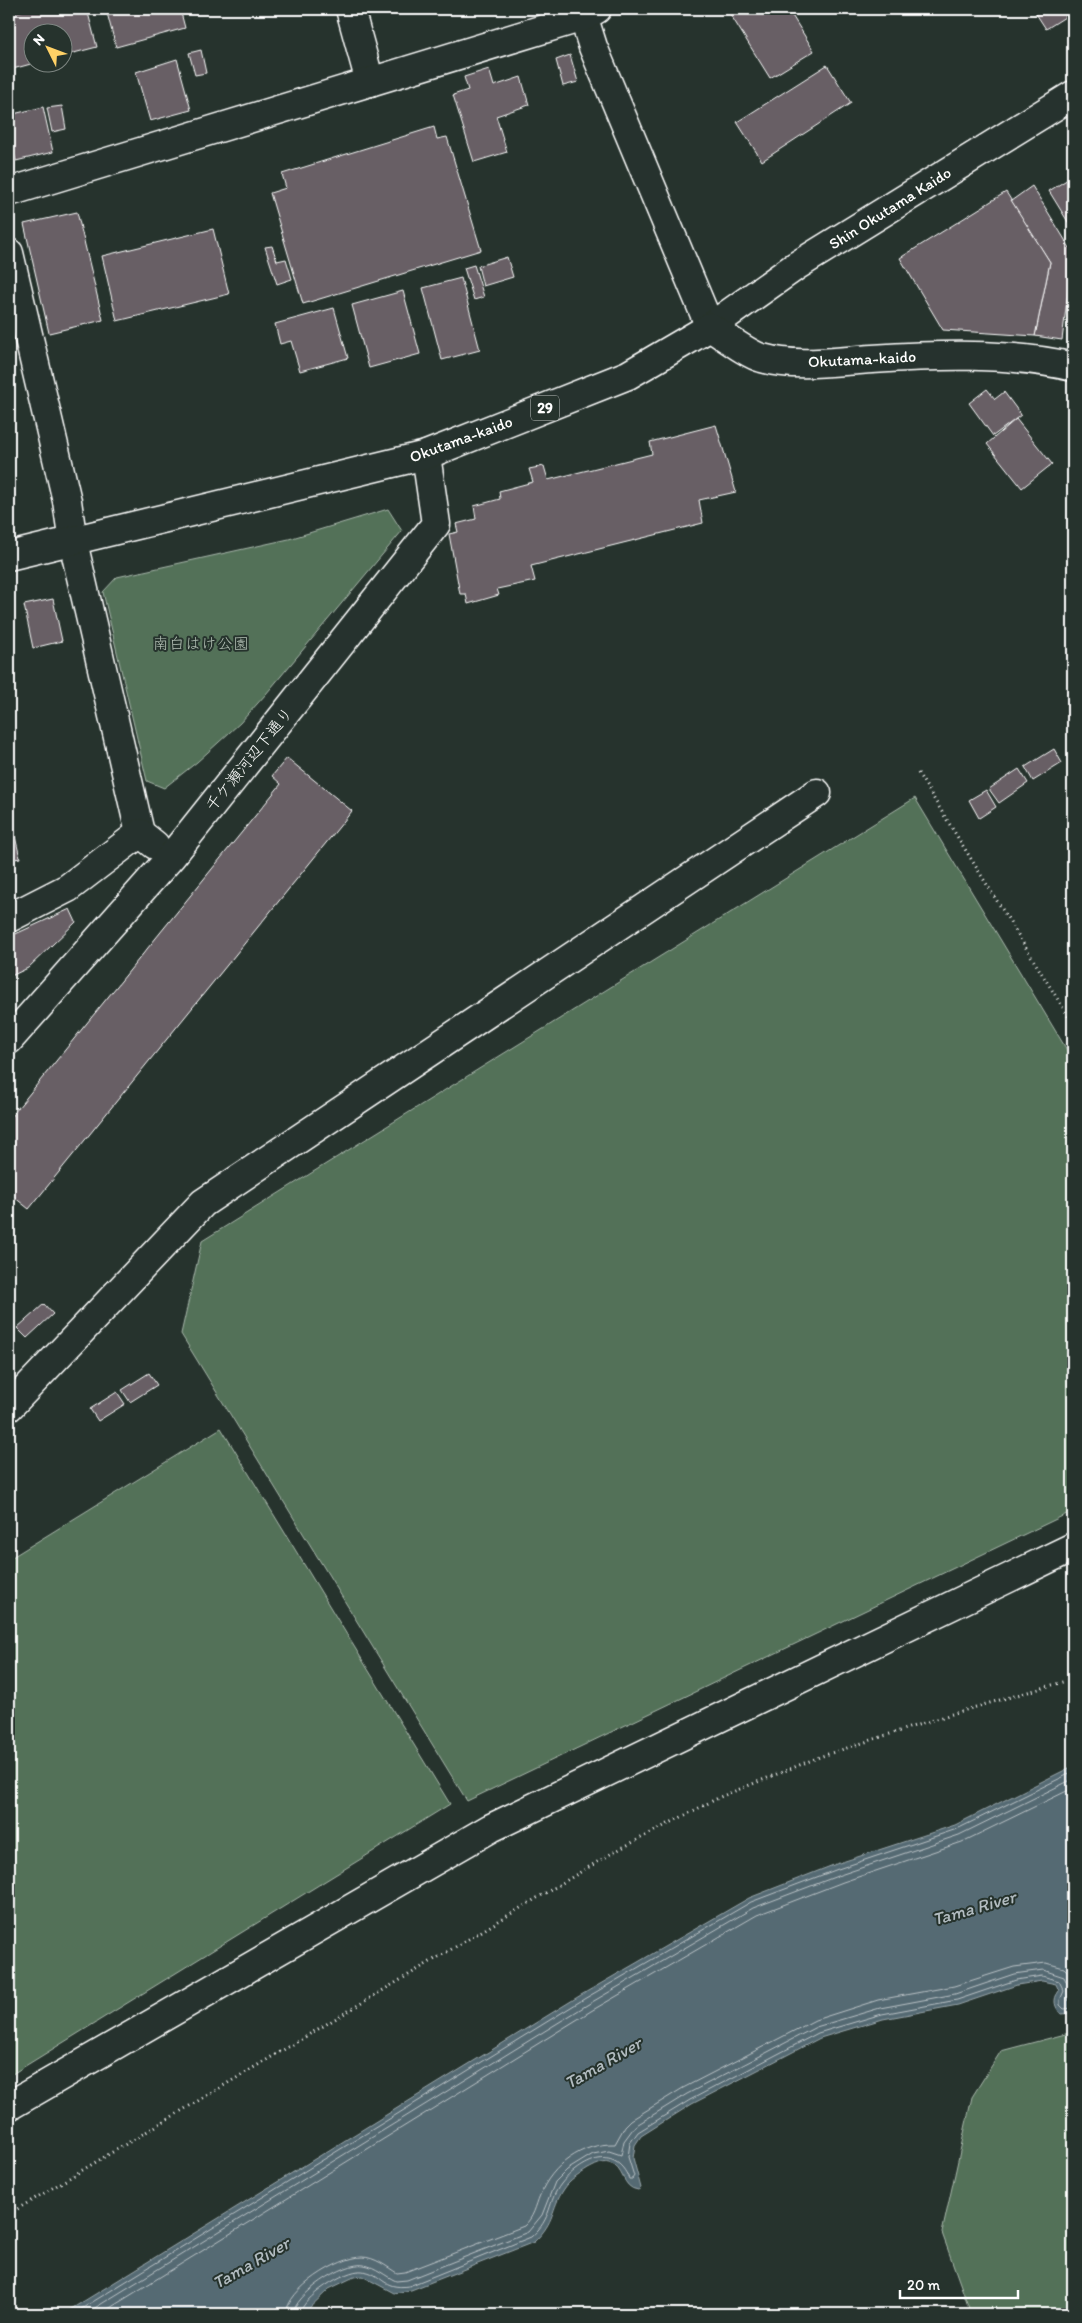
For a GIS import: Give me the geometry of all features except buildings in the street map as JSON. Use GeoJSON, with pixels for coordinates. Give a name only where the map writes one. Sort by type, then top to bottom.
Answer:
{"type":"FeatureCollection","features":[{"type":"Feature","properties":{"kind":"street"},"geometry":{"type":"LineString","coordinates":[[350,9],[370,82]]}},
{"type":"Feature","properties":{"kind":"street"},"geometry":{"type":"LineString","coordinates":[[9,192],[370,82],[587,12],[593,46],[710,327]]}},
{"type":"Feature","properties":{"kind":"street","name":"Shin Okutama Kaido"},"geometry":{"type":"LineString","coordinates":[[710,327],[796,266],[1073,95]]}},
{"type":"Feature","properties":{"kind":"street"},"geometry":{"type":"LineString","coordinates":[[9,253],[67,501],[73,542],[140,833],[171,857]]}},
{"type":"Feature","properties":{"kind":"street","name":"Okutama-kaido"},"geometry":{"type":"LineString","coordinates":[[9,556],[426,455],[628,375],[710,327],[760,358],[796,363],[936,356],[990,357],[1073,367]]}},
{"type":"Feature","properties":{"kind":"street","name":"千ケ瀬河辺下通り"},"geometry":{"type":"LineString","coordinates":[[9,1040],[171,857],[436,524],[426,455]]}},
{"type":"Feature","properties":{"kind":"street"},"geometry":{"type":"LineString","coordinates":[[9,1407],[203,1203],[816,793]]}},
{"type":"Feature","properties":{"kind":"street"},"geometry":{"type":"LineString","coordinates":[[9,918],[68,888],[140,833]]}},
{"type":"Feature","properties":{"kind":"street"},"geometry":{"type":"LineString","coordinates":[[9,2106],[491,1828],[1073,1547]]}},
{"type":"Feature","properties":{"kind":"path"},"geometry":{"type":"LineString","coordinates":[[918,774],[1073,1024]]}},
{"type":"Feature","properties":{"kind":"path"},"geometry":{"type":"LineString","coordinates":[[9,2214],[614,1852],[720,1796],[822,1756],[955,1713],[1073,1679]]}},
{"type":"Feature","properties":{"kind":"green space","name":"南白はけ公園"},"geometry":{"type":"Polygon","coordinates":[[[388,509],[402,531],[266,694],[240,723],[197,762],[164,788],[147,781],[103,592],[117,577],[289,539],[388,509]]]}},
{"type":"Feature","properties":{"kind":"green space"},"geometry":{"type":"Polygon","coordinates":[[[915,798],[1073,1060],[1073,1511],[467,1801],[181,1334],[202,1241],[915,798]]]}},
{"type":"Feature","properties":{"kind":"green space"},"geometry":{"type":"Polygon","coordinates":[[[221,1428],[450,1804],[9,2076],[9,1559],[221,1428]]]}},
{"type":"Feature","properties":{"kind":"green space"},"geometry":{"type":"Polygon","coordinates":[[[1073,2032],[1073,2314],[971,2314],[942,2233],[972,2097],[1001,2051],[1073,2032]]]}},
{"type":"Feature","properties":{"kind":"water","name":"Tama River"},"geometry":{"type":"Polygon","coordinates":[[[1073,1766],[1073,2013],[1061,2014],[1055,2003],[1059,1991],[1056,1984],[1042,1981],[1017,1985],[958,2005],[883,2019],[820,2038],[692,2104],[641,2136],[635,2145],[633,2158],[641,2188],[638,2190],[629,2186],[614,2165],[601,2163],[595,2165],[566,2186],[546,2228],[534,2242],[411,2290],[394,2293],[362,2276],[354,2277],[329,2289],[303,2314],[63,2314],[581,1995],[749,1898],[836,1864],[955,1825],[1073,1766]]]}}]}
